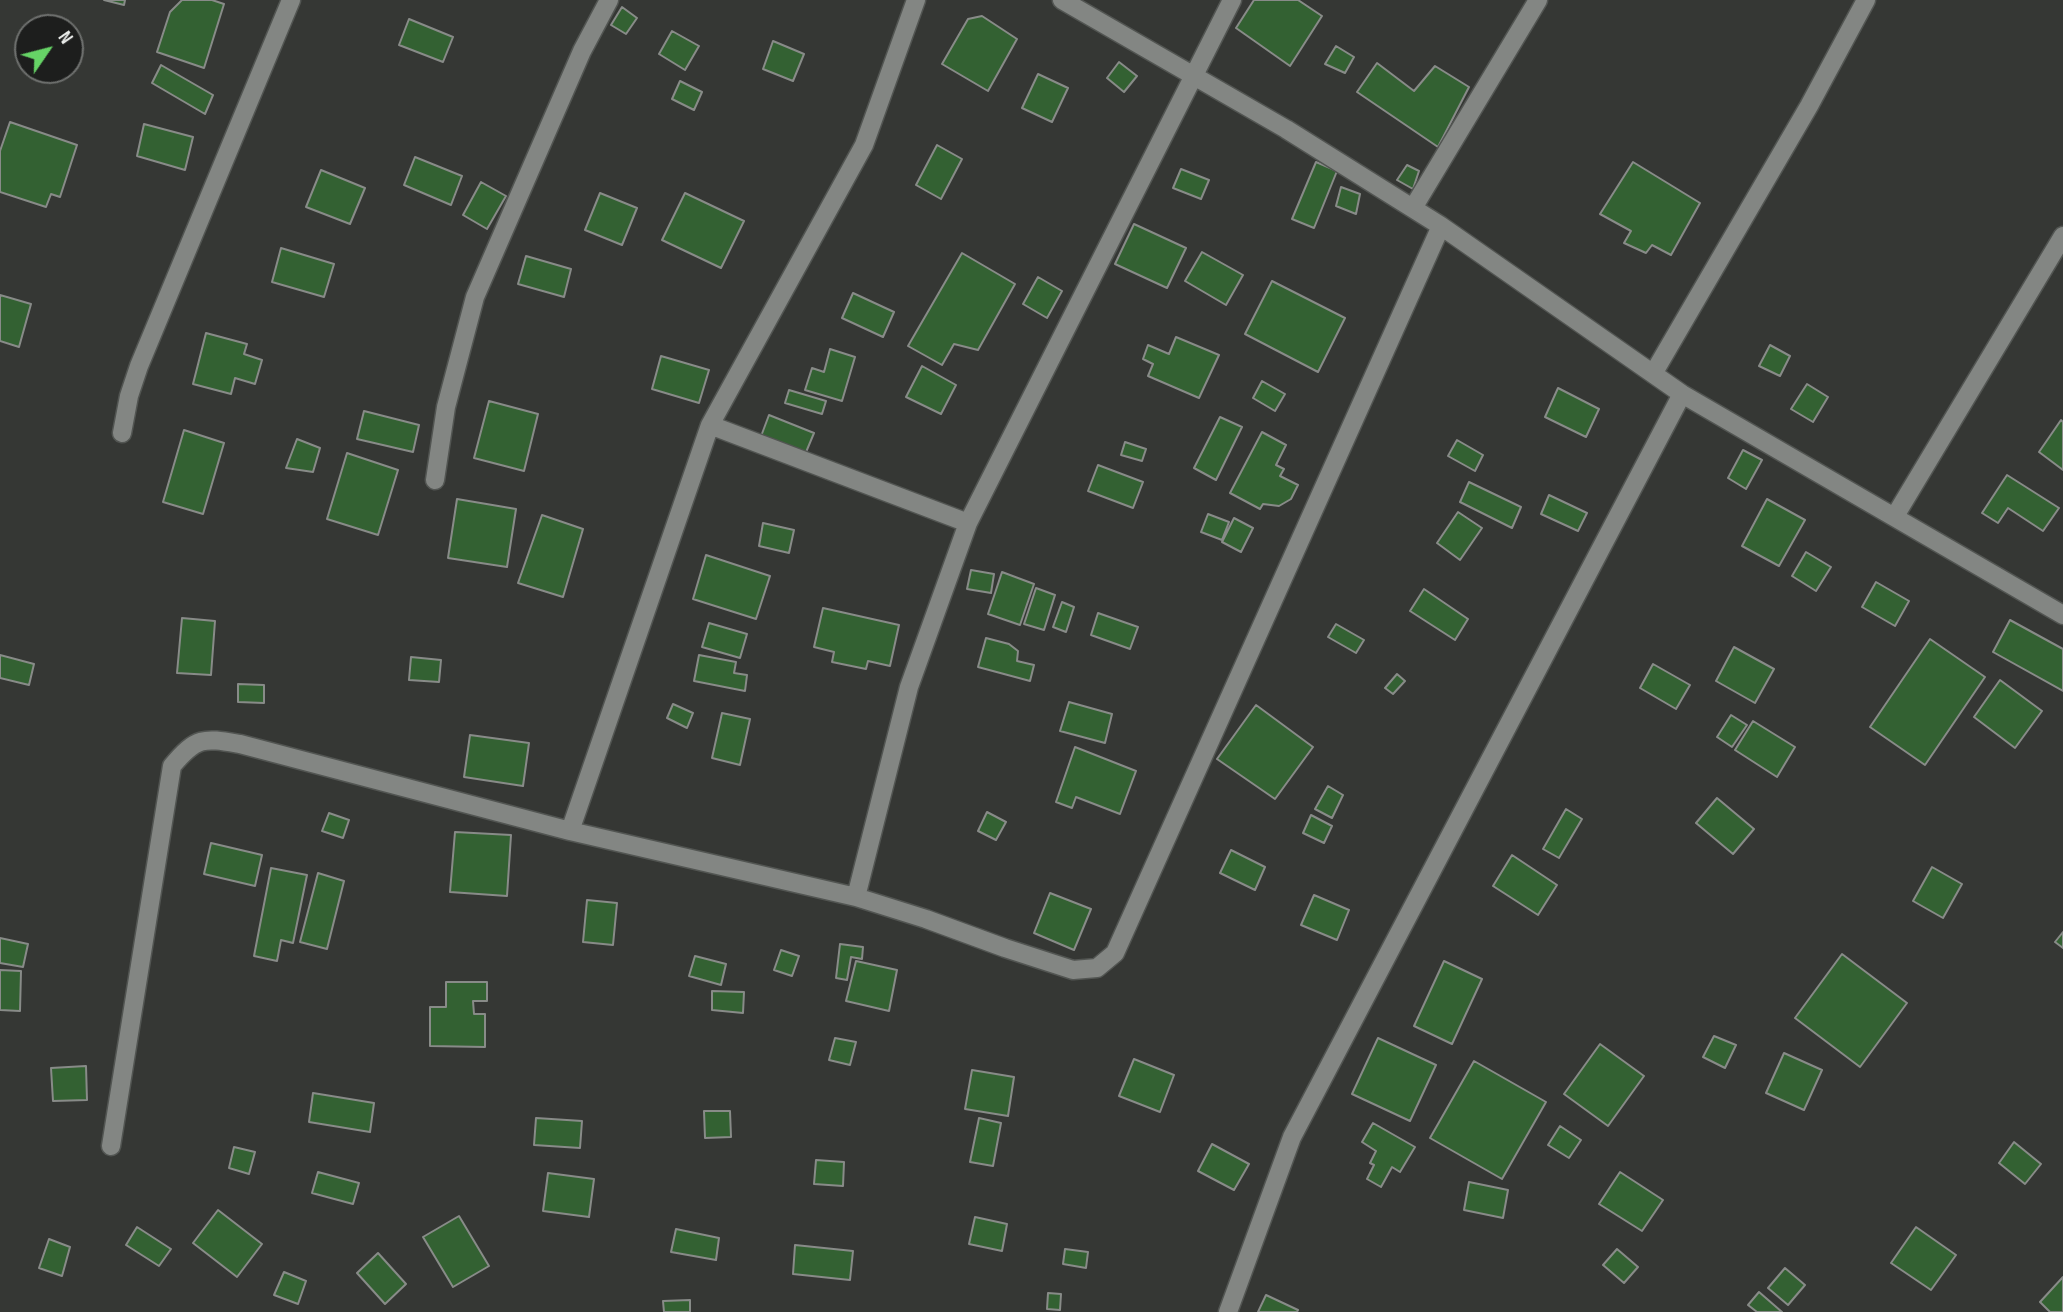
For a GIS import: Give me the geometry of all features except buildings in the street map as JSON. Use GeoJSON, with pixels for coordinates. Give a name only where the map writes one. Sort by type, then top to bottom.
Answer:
{"type":"FeatureCollection","features":[{"type":"Feature","properties":{"kind":"street"},"geometry":{"type":"LineString","coordinates":[[122,433],[129,396],[139,366],[291,0]]}},
{"type":"Feature","properties":{"kind":"street"},"geometry":{"type":"LineString","coordinates":[[435,480],[446,407],[475,298],[582,51],[609,0]]}},
{"type":"Feature","properties":{"kind":"street"},"geometry":{"type":"LineString","coordinates":[[570,831],[709,425],[864,145],[916,0]]}},
{"type":"Feature","properties":{"kind":"street"},"geometry":{"type":"LineString","coordinates":[[1062,0],[1196,75],[1413,208],[1682,394],[2063,615]]}},
{"type":"Feature","properties":{"kind":"street"},"geometry":{"type":"LineString","coordinates":[[856,897],[909,687],[968,523],[1232,0]]}},
{"type":"Feature","properties":{"kind":"street"},"geometry":{"type":"LineString","coordinates":[[1413,208],[1538,0]]}},
{"type":"Feature","properties":{"kind":"street"},"geometry":{"type":"LineString","coordinates":[[1653,374],[1802,117],[1866,0]]}},
{"type":"Feature","properties":{"kind":"street"},"geometry":{"type":"LineString","coordinates":[[111,1146],[172,765],[187,748],[208,738],[240,744],[570,831],[856,897],[1073,970],[1097,968],[1115,953],[1441,226]]}},
{"type":"Feature","properties":{"kind":"street"},"geometry":{"type":"LineString","coordinates":[[1895,516],[2063,236]]}},
{"type":"Feature","properties":{"kind":"street"},"geometry":{"type":"LineString","coordinates":[[1228,1312],[1292,1137],[1682,394]]}},
{"type":"Feature","properties":{"kind":"street"},"geometry":{"type":"LineString","coordinates":[[709,425],[968,523]]}}]}
